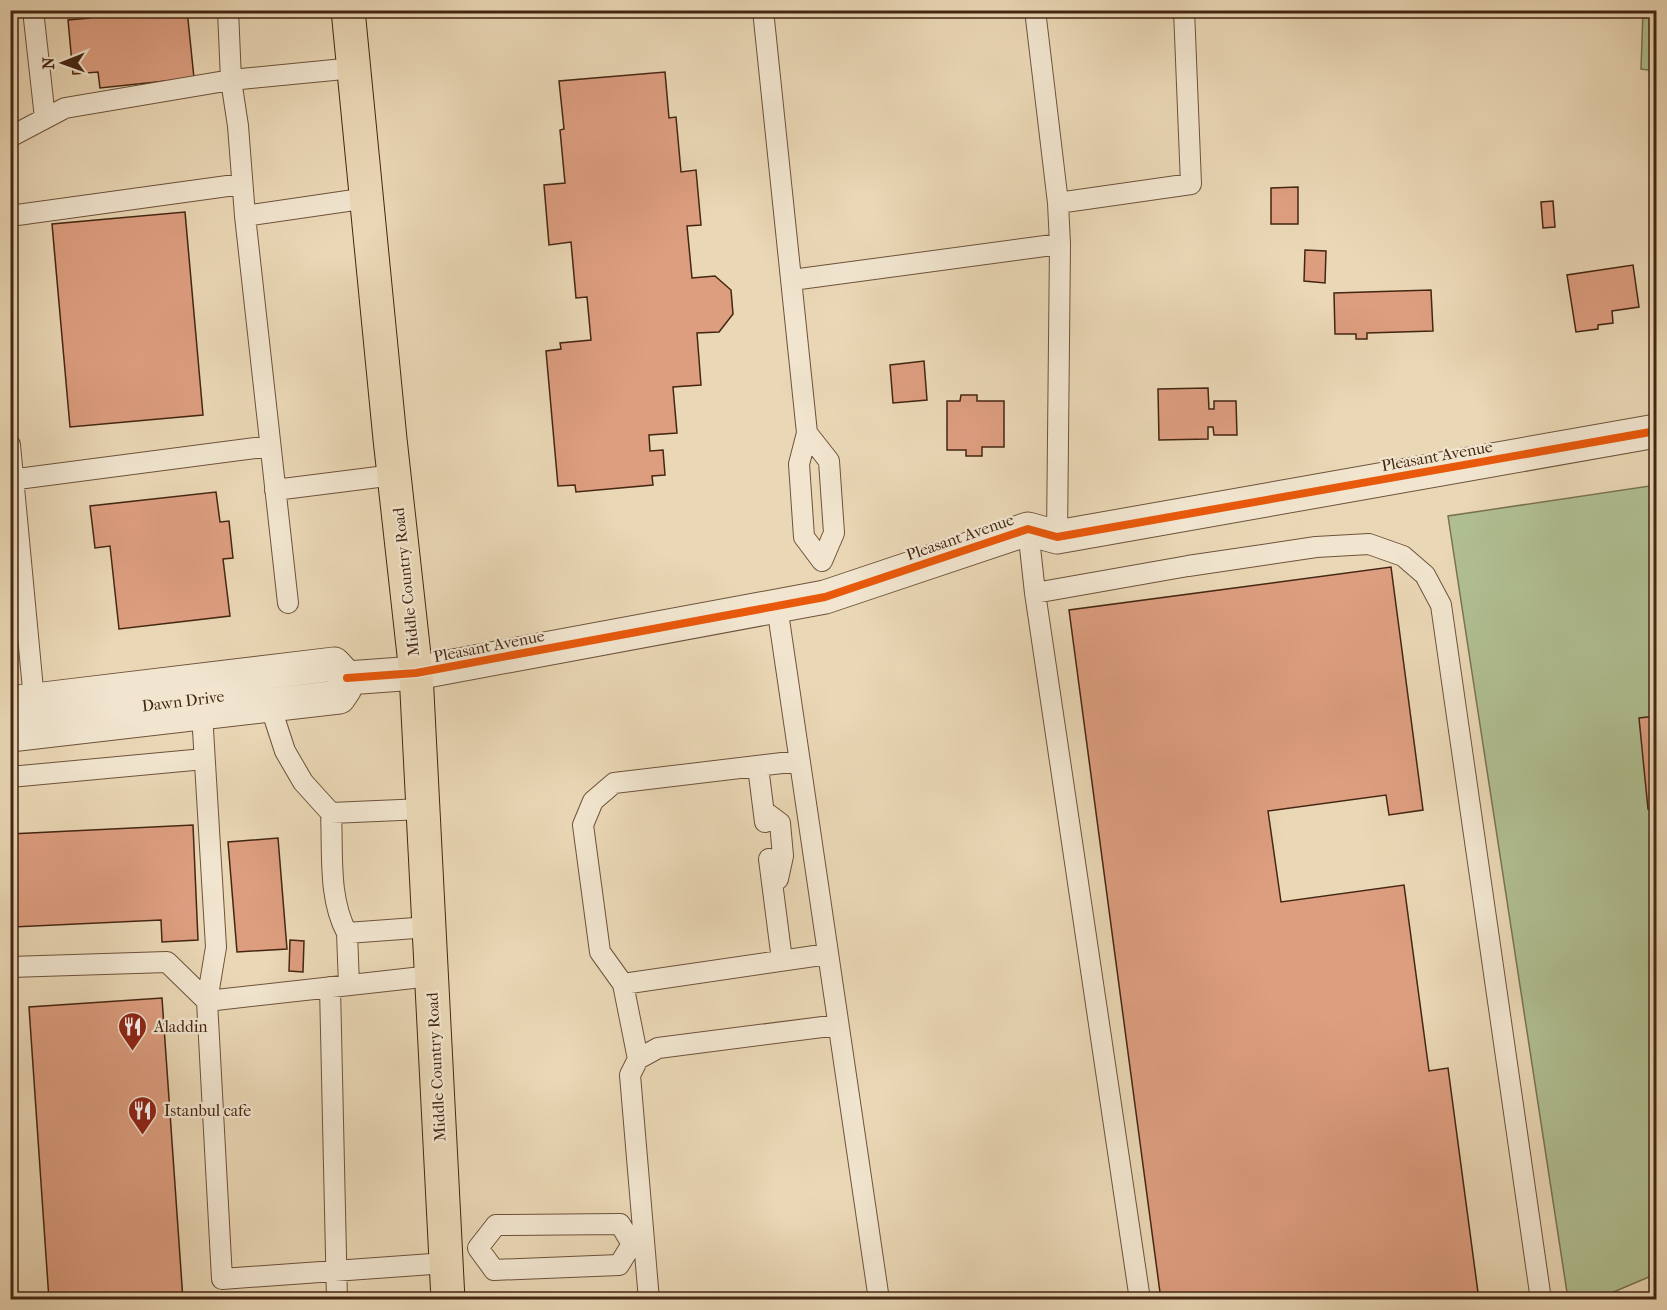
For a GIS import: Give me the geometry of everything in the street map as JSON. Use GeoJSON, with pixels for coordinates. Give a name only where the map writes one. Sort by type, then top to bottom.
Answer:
{"type":"FeatureCollection","features":[{"type":"Feature","properties":{"kind":"main road","name":"Middle Country Road"},"geometry":{"type":"LineString","coordinates":[[348,10],[416,673],[448,1299]]}},
{"type":"Feature","properties":{"kind":"street","name":"Pleasant Avenue"},"geometry":{"type":"LineString","coordinates":[[416,673],[825,597],[1042,533],[1656,431]]}},
{"type":"Feature","properties":{"kind":"street","name":"Dawn Drive"},"geometry":{"type":"LineString","coordinates":[[10,735],[339,697],[345,688],[346,678],[334,664],[22,701]]}},
{"type":"Feature","properties":{"kind":"street"},"geometry":{"type":"LineString","coordinates":[[346,678],[416,673]]}},
{"type":"Feature","properties":{"kind":"lane"},"geometry":{"type":"LineString","coordinates":[[33,10],[45,118]]}},
{"type":"Feature","properties":{"kind":"lane"},"geometry":{"type":"LineString","coordinates":[[228,10],[231,80],[238,126],[245,216],[288,603]]}},
{"type":"Feature","properties":{"kind":"lane"},"geometry":{"type":"LineString","coordinates":[[763,10],[807,433],[799,464],[804,537],[822,561]]}},
{"type":"Feature","properties":{"kind":"lane"},"geometry":{"type":"LineString","coordinates":[[1035,10],[1058,203],[1060,244],[1042,533],[1035,593],[1140,1299]]}},
{"type":"Feature","properties":{"kind":"lane"},"geometry":{"type":"LineString","coordinates":[[1058,203],[1191,184],[1184,10]]}},
{"type":"Feature","properties":{"kind":"lane"},"geometry":{"type":"LineString","coordinates":[[10,137],[64,108],[231,80],[354,68]]}},
{"type":"Feature","properties":{"kind":"lane"},"geometry":{"type":"LineString","coordinates":[[10,216],[242,184]]}},
{"type":"Feature","properties":{"kind":"lane"},"geometry":{"type":"LineString","coordinates":[[245,216],[368,198]]}},
{"type":"Feature","properties":{"kind":"lane"},"geometry":{"type":"LineString","coordinates":[[792,280],[1060,244]]}},
{"type":"Feature","properties":{"kind":"lane"},"geometry":{"type":"LineString","coordinates":[[807,433],[828,461],[834,533],[822,561],[825,597]]}},
{"type":"Feature","properties":{"kind":"lane"},"geometry":{"type":"LineString","coordinates":[[10,445],[22,701]]}},
{"type":"Feature","properties":{"kind":"lane"},"geometry":{"type":"LineString","coordinates":[[12,480],[270,446]]}},
{"type":"Feature","properties":{"kind":"lane"},"geometry":{"type":"LineString","coordinates":[[275,490],[394,475]]}},
{"type":"Feature","properties":{"kind":"lane"},"geometry":{"type":"LineString","coordinates":[[1035,593],[1188,566],[1305,549],[1369,544],[1403,556],[1425,575],[1441,605],[1541,1299]]}},
{"type":"Feature","properties":{"kind":"lane"},"geometry":{"type":"LineString","coordinates":[[777,606],[879,1299]]}},
{"type":"Feature","properties":{"kind":"lane"},"geometry":{"type":"LineString","coordinates":[[270,705],[285,751],[303,782],[332,813],[334,892],[339,917],[347,933],[339,986],[337,1299]]}},
{"type":"Feature","properties":{"kind":"lane"},"geometry":{"type":"LineString","coordinates":[[202,713],[216,947],[207,1001],[222,1279],[337,1271],[446,1257],[477,1248],[496,1225],[620,1224],[638,1244]]}},
{"type":"Feature","properties":{"kind":"lane"},"geometry":{"type":"LineString","coordinates":[[10,777],[204,759]]}},
{"type":"Feature","properties":{"kind":"lane"},"geometry":{"type":"LineString","coordinates":[[638,1059],[623,984],[600,951],[583,825],[593,801],[614,783],[799,761]]}},
{"type":"Feature","properties":{"kind":"lane"},"geometry":{"type":"LineString","coordinates":[[758,767],[765,818],[780,823],[783,856],[775,900]]}},
{"type":"Feature","properties":{"kind":"lane"},"geometry":{"type":"LineString","coordinates":[[332,813],[423,809]]}},
{"type":"Feature","properties":{"kind":"lane"},"geometry":{"type":"LineString","coordinates":[[770,859],[782,960]]}},
{"type":"Feature","properties":{"kind":"lane"},"geometry":{"type":"LineString","coordinates":[[347,933],[429,927]]}},
{"type":"Feature","properties":{"kind":"lane"},"geometry":{"type":"LineString","coordinates":[[623,984],[828,954]]}},
{"type":"Feature","properties":{"kind":"lane"},"geometry":{"type":"LineString","coordinates":[[10,967],[167,962],[207,1001]]}},
{"type":"Feature","properties":{"kind":"lane"},"geometry":{"type":"LineString","coordinates":[[207,1001],[431,976]]}},
{"type":"Feature","properties":{"kind":"lane"},"geometry":{"type":"LineString","coordinates":[[649,1299],[638,1244],[630,1075],[638,1059],[658,1048],[838,1025]]}},
{"type":"Feature","properties":{"kind":"lane"},"geometry":{"type":"LineString","coordinates":[[477,1248],[494,1270],[619,1265],[638,1244]]}},
{"type":"Feature","properties":{"kind":"green space"},"geometry":{"type":"Polygon","coordinates":[[[1643,11],[1656,11],[1656,71],[1641,69],[1643,11]]]}},
{"type":"Feature","properties":{"kind":"green space"},"geometry":{"type":"Polygon","coordinates":[[[1656,485],[1656,1274],[1597,1299],[1568,1299],[1448,516],[1656,485]]]}},
{"type":"Feature","properties":{"kind":"building"},"geometry":{"type":"Polygon","coordinates":[[[89,10],[187,10],[194,78],[100,88],[98,72],[73,74],[68,20],[90,18],[89,10]]]}},
{"type":"Feature","properties":{"kind":"building"},"geometry":{"type":"Polygon","coordinates":[[[665,72],[669,118],[676,117],[681,172],[696,170],[701,225],[687,226],[692,278],[715,276],[731,290],[733,314],[719,332],[697,333],[701,385],[673,387],[677,433],[649,435],[650,451],[663,450],[665,475],[652,476],[653,485],[576,492],[575,485],[558,486],[546,351],[561,349],[560,343],[591,340],[587,297],[576,298],[571,242],[549,245],[544,185],[565,183],[560,130],[564,129],[559,81],[665,72]]]}},
{"type":"Feature","properties":{"kind":"building"},"geometry":{"type":"Polygon","coordinates":[[[1298,187],[1298,224],[1271,224],[1271,188],[1298,187]]]}},
{"type":"Feature","properties":{"kind":"building"},"geometry":{"type":"Polygon","coordinates":[[[1553,201],[1555,227],[1543,228],[1541,202],[1553,201]]]}},
{"type":"Feature","properties":{"kind":"building"},"geometry":{"type":"Polygon","coordinates":[[[185,212],[203,415],[70,427],[52,224],[185,212]]]}},
{"type":"Feature","properties":{"kind":"building"},"geometry":{"type":"Polygon","coordinates":[[[1305,250],[1326,251],[1325,283],[1304,281],[1305,250]]]}},
{"type":"Feature","properties":{"kind":"building"},"geometry":{"type":"Polygon","coordinates":[[[1633,265],[1639,307],[1612,311],[1613,323],[1598,325],[1598,329],[1576,332],[1567,275],[1633,265]]]}},
{"type":"Feature","properties":{"kind":"building"},"geometry":{"type":"Polygon","coordinates":[[[1431,290],[1433,331],[1367,333],[1367,339],[1356,339],[1356,334],[1335,334],[1334,293],[1431,290]]]}},
{"type":"Feature","properties":{"kind":"building"},"geometry":{"type":"Polygon","coordinates":[[[924,361],[927,400],[893,403],[890,365],[924,361]]]}},
{"type":"Feature","properties":{"kind":"building"},"geometry":{"type":"Polygon","coordinates":[[[1208,388],[1209,409],[1214,409],[1214,401],[1236,401],[1237,435],[1214,435],[1213,427],[1208,427],[1208,439],[1159,440],[1158,389],[1208,388]]]}},
{"type":"Feature","properties":{"kind":"building"},"geometry":{"type":"Polygon","coordinates":[[[961,395],[977,395],[977,401],[1004,401],[1004,447],[982,447],[982,456],[966,456],[966,450],[947,450],[947,401],[960,401],[961,395]]]}},
{"type":"Feature","properties":{"kind":"building"},"geometry":{"type":"Polygon","coordinates":[[[216,492],[220,522],[229,521],[233,558],[223,559],[230,616],[119,629],[110,546],[95,548],[90,506],[216,492]]]}},
{"type":"Feature","properties":{"kind":"building"},"geometry":{"type":"Polygon","coordinates":[[[1391,567],[1423,810],[1389,815],[1386,795],[1268,811],[1281,902],[1404,885],[1429,1071],[1448,1068],[1479,1300],[1161,1300],[1069,610],[1391,567]]]}},
{"type":"Feature","properties":{"kind":"building"},"geometry":{"type":"Polygon","coordinates":[[[1656,716],[1656,809],[1648,809],[1639,718],[1656,716]]]}},
{"type":"Feature","properties":{"kind":"building"},"geometry":{"type":"Polygon","coordinates":[[[193,825],[198,940],[162,942],[161,920],[13,927],[10,834],[193,825]]]}},
{"type":"Feature","properties":{"kind":"building"},"geometry":{"type":"Polygon","coordinates":[[[278,838],[287,949],[237,952],[228,842],[278,838]]]}},
{"type":"Feature","properties":{"kind":"building"},"geometry":{"type":"Polygon","coordinates":[[[290,940],[304,941],[303,972],[289,971],[290,940]]]}},
{"type":"Feature","properties":{"kind":"building"},"geometry":{"type":"Polygon","coordinates":[[[162,998],[183,1300],[49,1300],[29,1007],[162,998]]]}},
{"type":"Feature","properties":{"kind":"cycle path"},"geometry":{"type":"LineString","coordinates":[[347,678],[416,673],[825,597],[1028,529],[1057,537],[1656,431]]}},
{"type":"Feature","properties":{"kind":"place","name":"Aladdin"},"geometry":{"type":"Point","coordinates":[133,1052]}},
{"type":"Feature","properties":{"kind":"place","name":"Istanbul cafe"},"geometry":{"type":"Point","coordinates":[143,1136]}}]}
